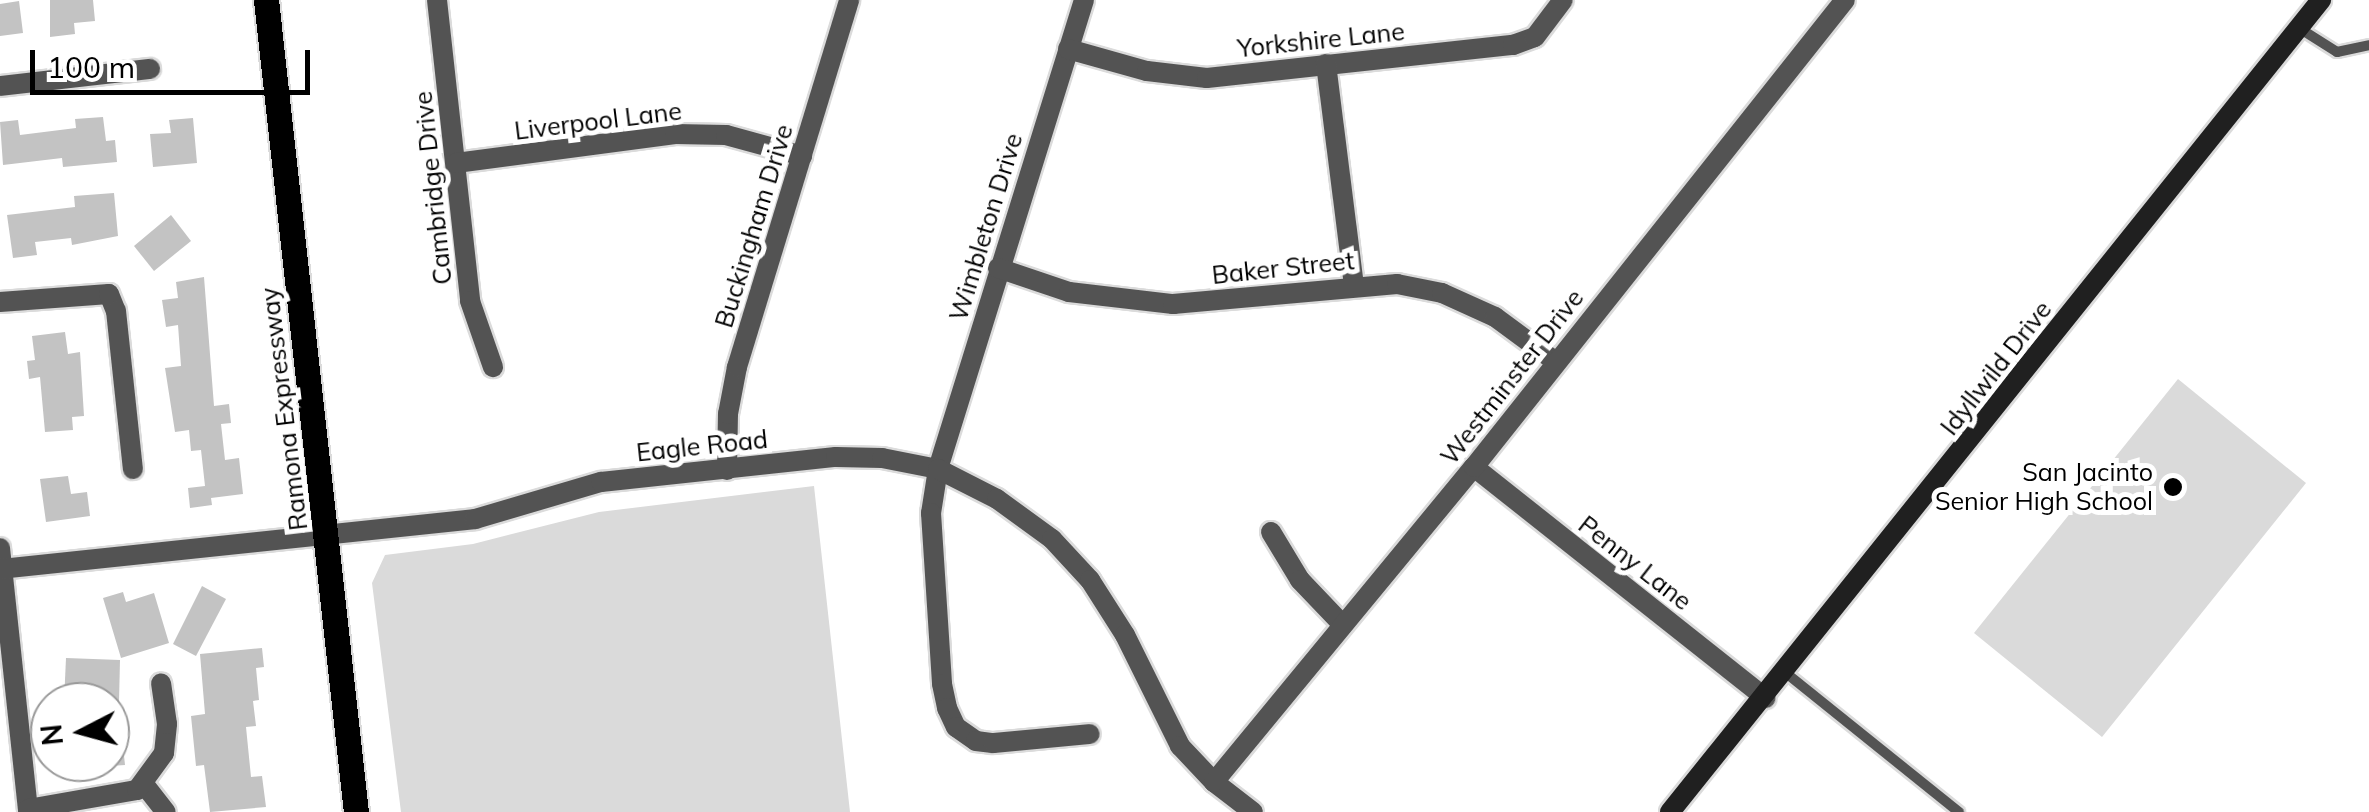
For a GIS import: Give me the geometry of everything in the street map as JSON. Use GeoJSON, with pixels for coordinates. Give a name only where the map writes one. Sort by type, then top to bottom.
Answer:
{"type":"FeatureCollection","features":[{"type":"Feature","properties":{"kind":"main road","name":"Ramona Expressway"},"geometry":{"type":"LineString","coordinates":[[266,0],[329,535],[356,812]]}},
{"type":"Feature","properties":{"kind":"street","name":"Cambridge Drive"},"geometry":{"type":"LineString","coordinates":[[437,0],[470,301],[493,368]]}},
{"type":"Feature","properties":{"kind":"street","name":"Buckingham Drive"},"geometry":{"type":"LineString","coordinates":[[727,470],[728,414],[737,367],[849,0]]}},
{"type":"Feature","properties":{"kind":"street","name":"Wimbleton Drive"},"geometry":{"type":"LineString","coordinates":[[1084,0],[938,468],[931,513],[942,684],[951,719],[976,740],[994,743],[1090,734]]}},
{"type":"Feature","properties":{"kind":"street","name":"Yorkshire Lane"},"geometry":{"type":"LineString","coordinates":[[1068,48],[1147,72],[1207,78],[1513,45],[1534,37],[1563,0]]}},
{"type":"Feature","properties":{"kind":"street","name":"Westminster Drive"},"geometry":{"type":"LineString","coordinates":[[1214,782],[1474,467],[1846,0]]}},
{"type":"Feature","properties":{"kind":"street","name":"Idyllwild Drive"},"geometry":{"type":"LineString","coordinates":[[1670,812],[1786,673],[2321,0]]}},
{"type":"Feature","properties":{"kind":"street"},"geometry":{"type":"LineString","coordinates":[[1326,64],[1354,285]]}},
{"type":"Feature","properties":{"kind":"street"},"geometry":{"type":"LineString","coordinates":[[0,86],[150,70]]}},
{"type":"Feature","properties":{"kind":"street","name":"Liverpool Lane"},"geometry":{"type":"LineString","coordinates":[[456,164],[675,134],[726,135],[802,156]]}},
{"type":"Feature","properties":{"kind":"street","name":"Baker Street"},"geometry":{"type":"LineString","coordinates":[[998,268],[1069,292],[1122,302],[1173,304],[1397,284],[1442,293],[1495,318],[1556,362]]}},
{"type":"Feature","properties":{"kind":"street"},"geometry":{"type":"LineString","coordinates":[[0,302],[108,294],[116,311],[133,469]]}},
{"type":"Feature","properties":{"kind":"street","name":"Eagle Road"},"geometry":{"type":"LineString","coordinates":[[1,562],[475,519],[601,482],[836,456],[882,458],[938,468],[997,499],[1052,539],[1090,580],[1125,634],[1180,746],[1214,782],[1253,812]]}},
{"type":"Feature","properties":{"kind":"street","name":"Penny Lane"},"geometry":{"type":"LineString","coordinates":[[1474,467],[1765,698]]}},
{"type":"Feature","properties":{"kind":"street"},"geometry":{"type":"LineString","coordinates":[[1271,532],[1300,580],[1343,624]]}},
{"type":"Feature","properties":{"kind":"street"},"geometry":{"type":"LineString","coordinates":[[1,562],[28,810],[112,798],[132,793],[144,783],[164,753],[167,724],[161,683]]}},
{"type":"Feature","properties":{"kind":"street"},"geometry":{"type":"LineString","coordinates":[[144,783],[166,812]]}},
{"type":"Feature","properties":{"kind":"lane"},"geometry":{"type":"LineString","coordinates":[[2299,28],[2337,52],[2369,45]]}},
{"type":"Feature","properties":{"kind":"lane"},"geometry":{"type":"LineString","coordinates":[[1786,673],[1959,812]]}},
{"type":"Feature","properties":{"kind":"shaded area"},"geometry":{"type":"Polygon","coordinates":[[[2178,379],[2306,483],[2102,737],[1974,633],[2178,379]]]}},
{"type":"Feature","properties":{"kind":"shaded area"},"geometry":{"type":"Polygon","coordinates":[[[814,486],[850,812],[401,812],[372,583],[385,555],[473,544],[599,512],[814,486]]]}},
{"type":"Feature","properties":{"kind":"building"},"geometry":{"type":"Polygon","coordinates":[[[50,0],[93,0],[95,21],[74,23],[75,34],[50,37],[50,0]]]}},
{"type":"Feature","properties":{"kind":"building"},"geometry":{"type":"Polygon","coordinates":[[[19,1],[23,33],[0,36],[0,4],[19,1]]]}},
{"type":"Feature","properties":{"kind":"building"},"geometry":{"type":"Polygon","coordinates":[[[103,117],[106,141],[115,140],[117,162],[63,167],[62,158],[3,165],[0,122],[18,120],[20,135],[76,128],[75,119],[103,117]]]}},
{"type":"Feature","properties":{"kind":"building"},"geometry":{"type":"Polygon","coordinates":[[[193,118],[197,163],[153,167],[150,134],[171,133],[169,120],[193,118]]]}},
{"type":"Feature","properties":{"kind":"building"},"geometry":{"type":"Polygon","coordinates":[[[114,193],[118,236],[72,245],[71,238],[35,242],[37,255],[13,258],[7,215],[75,207],[74,196],[114,193]]]}},
{"type":"Feature","properties":{"kind":"building"},"geometry":{"type":"Polygon","coordinates":[[[171,215],[191,241],[154,271],[134,246],[171,215]]]}},
{"type":"Feature","properties":{"kind":"building"},"geometry":{"type":"Polygon","coordinates":[[[204,277],[214,406],[229,404],[231,423],[221,424],[225,460],[239,458],[243,494],[211,498],[212,505],[190,508],[188,488],[205,486],[201,450],[191,451],[189,430],[175,432],[165,368],[181,366],[178,325],[166,327],[162,300],[178,298],[176,282],[204,277]]]}},
{"type":"Feature","properties":{"kind":"building"},"geometry":{"type":"Polygon","coordinates":[[[65,332],[68,354],[80,352],[84,416],[72,417],[73,430],[45,432],[40,377],[29,379],[27,361],[35,360],[32,336],[65,332]]]}},
{"type":"Feature","properties":{"kind":"building"},"geometry":{"type":"Polygon","coordinates":[[[68,476],[71,494],[87,492],[90,516],[46,522],[40,479],[68,476]]]}},
{"type":"Feature","properties":{"kind":"building"},"geometry":{"type":"Polygon","coordinates":[[[202,586],[226,599],[196,656],[173,644],[202,586]]]}},
{"type":"Feature","properties":{"kind":"building"},"geometry":{"type":"Polygon","coordinates":[[[123,592],[126,602],[154,593],[169,643],[121,658],[103,598],[123,592]]]}},
{"type":"Feature","properties":{"kind":"building"},"geometry":{"type":"Polygon","coordinates":[[[262,648],[264,667],[256,668],[259,700],[253,701],[256,726],[246,727],[251,777],[262,776],[266,807],[210,812],[204,765],[196,766],[191,716],[205,714],[200,654],[262,648]]]}},
{"type":"Feature","properties":{"kind":"building"},"geometry":{"type":"Polygon","coordinates":[[[66,658],[120,660],[119,682],[65,682],[66,658]]]}},
{"type":"Feature","properties":{"kind":"place","name":"San Jacinto Senior High School"},"geometry":{"type":"Point","coordinates":[2173,487]}}]}
